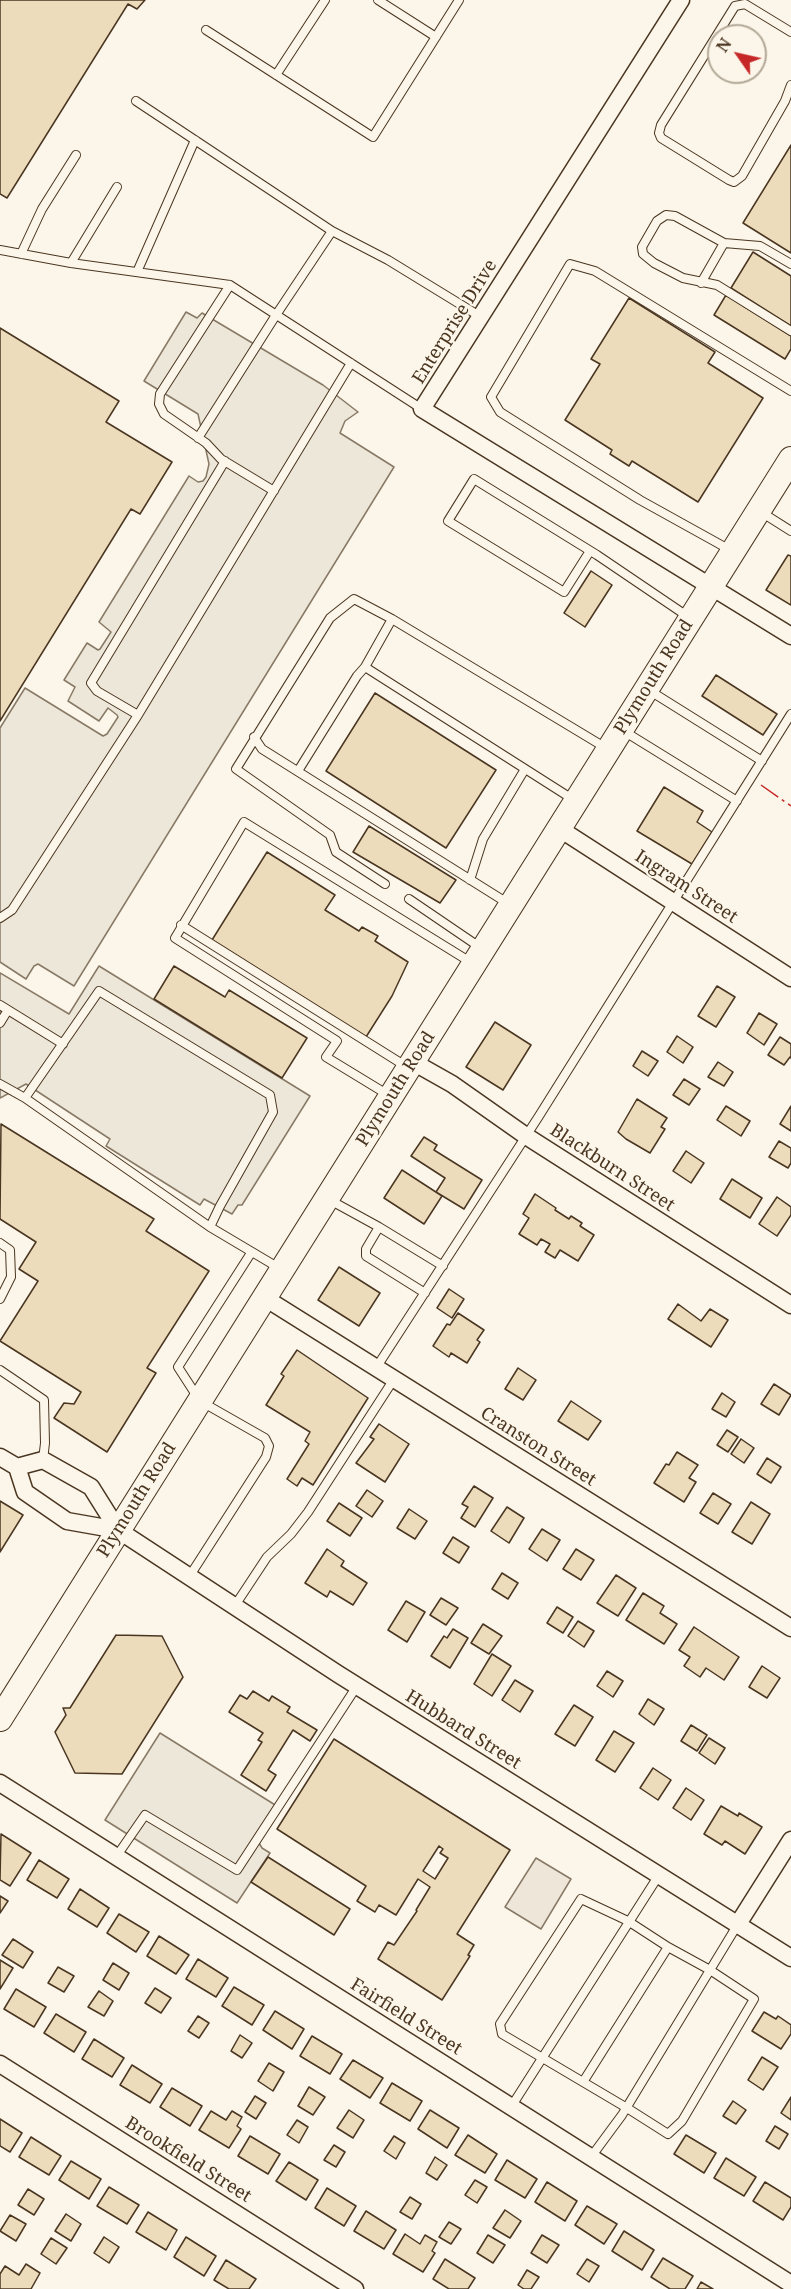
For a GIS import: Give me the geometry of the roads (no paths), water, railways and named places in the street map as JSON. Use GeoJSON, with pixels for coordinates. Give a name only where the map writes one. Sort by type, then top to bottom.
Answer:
{"type":"FeatureCollection","features":[{"type":"Feature","properties":{"kind":"main road","name":"Plymouth Road"},"geometry":{"type":"LineString","coordinates":[[0,1719],[791,459]]}},
{"type":"Feature","properties":{"kind":"street","name":"Enterprise Drive"},"geometry":{"type":"LineString","coordinates":[[681,0],[422,410],[791,636]]}},
{"type":"Feature","properties":{"kind":"street","name":"Ingram Street"},"geometry":{"type":"LineString","coordinates":[[560,829],[791,978]]}},
{"type":"Feature","properties":{"kind":"street","name":"Blackburn Street"},"geometry":{"type":"LineString","coordinates":[[411,1066],[452,1084],[526,1136],[791,1305]]}},
{"type":"Feature","properties":{"kind":"street","name":"Cranston Street"},"geometry":{"type":"LineString","coordinates":[[265,1298],[791,1628]]}},
{"type":"Feature","properties":{"kind":"street"},"geometry":{"type":"LineString","coordinates":[[0,1457],[17,1467],[25,1492],[67,1521],[118,1530]]}},
{"type":"Feature","properties":{"kind":"street"},"geometry":{"type":"LineString","coordinates":[[17,1467],[43,1460],[92,1487],[118,1530]]}},
{"type":"Feature","properties":{"kind":"street","name":"Hubbard Street"},"geometry":{"type":"LineString","coordinates":[[118,1530],[357,1686],[791,1958]]}},
{"type":"Feature","properties":{"kind":"street","name":"Fairfield Street"},"geometry":{"type":"LineString","coordinates":[[0,1784],[791,2284]]}},
{"type":"Feature","properties":{"kind":"street"},"geometry":{"type":"LineString","coordinates":[[738,1924],[791,1840]]}},
{"type":"Feature","properties":{"kind":"street","name":"Brookfield Street"},"geometry":{"type":"LineString","coordinates":[[0,2064],[355,2289]]}},
{"type":"Feature","properties":{"kind":"lane"},"geometry":{"type":"LineString","coordinates":[[276,75],[325,0]]}},
{"type":"Feature","properties":{"kind":"lane"},"geometry":{"type":"LineString","coordinates":[[378,0],[436,37]]}},
{"type":"Feature","properties":{"kind":"lane"},"geometry":{"type":"LineString","coordinates":[[206,30],[373,137],[459,0]]}},
{"type":"Feature","properties":{"kind":"lane"},"geometry":{"type":"LineString","coordinates":[[791,32],[745,4],[735,6],[661,125],[659,133],[661,138],[734,182],[742,176],[788,102],[791,85]]}},
{"type":"Feature","properties":{"kind":"lane"},"geometry":{"type":"LineString","coordinates":[[136,101],[332,231],[388,260],[481,317]]}},
{"type":"Feature","properties":{"kind":"lane"},"geometry":{"type":"LineString","coordinates":[[137,272],[195,140]]}},
{"type":"Feature","properties":{"kind":"lane"},"geometry":{"type":"LineString","coordinates":[[21,254],[42,209],[76,155]]}},
{"type":"Feature","properties":{"kind":"lane"},"geometry":{"type":"LineString","coordinates":[[71,264],[117,187]]}},
{"type":"Feature","properties":{"kind":"lane"},"geometry":{"type":"LineString","coordinates":[[791,264],[760,246],[724,243],[675,216],[666,215],[657,221],[642,247],[643,254],[654,263],[683,278],[717,285],[791,332]]}},
{"type":"Feature","properties":{"kind":"lane"},"geometry":{"type":"LineString","coordinates":[[198,438],[332,231]]}},
{"type":"Feature","properties":{"kind":"lane"},"geometry":{"type":"LineString","coordinates":[[701,283],[724,243]]}},
{"type":"Feature","properties":{"kind":"lane"},"geometry":{"type":"LineString","coordinates":[[0,250],[71,264],[230,285],[422,410]]}},
{"type":"Feature","properties":{"kind":"lane"},"geometry":{"type":"LineString","coordinates":[[732,551],[640,500],[501,412],[491,397],[570,264],[595,271],[791,391]]}},
{"type":"Feature","properties":{"kind":"lane"},"geometry":{"type":"LineString","coordinates":[[230,285],[160,394],[159,404],[164,414],[225,461],[273,491]]}},
{"type":"Feature","properties":{"kind":"lane"},"geometry":{"type":"LineString","coordinates":[[0,918],[12,910],[138,715],[351,363]]}},
{"type":"Feature","properties":{"kind":"lane"},"geometry":{"type":"LineString","coordinates":[[138,715],[97,691],[91,683],[225,461]]}},
{"type":"Feature","properties":{"kind":"lane"},"geometry":{"type":"LineString","coordinates":[[590,551],[564,592],[448,521],[474,479],[590,551],[691,618]]}},
{"type":"Feature","properties":{"kind":"lane"},"geometry":{"type":"LineString","coordinates":[[758,511],[791,531]]}},
{"type":"Feature","properties":{"kind":"lane"},"geometry":{"type":"LineString","coordinates":[[385,884],[336,852],[330,835],[236,769],[330,618],[354,598],[609,750]]}},
{"type":"Feature","properties":{"kind":"lane"},"geometry":{"type":"LineString","coordinates":[[298,771],[392,619]]}},
{"type":"Feature","properties":{"kind":"lane"},"geometry":{"type":"LineString","coordinates":[[364,667],[577,802]]}},
{"type":"Feature","properties":{"kind":"lane"},"geometry":{"type":"LineString","coordinates":[[647,689],[762,761]]}},
{"type":"Feature","properties":{"kind":"lane"},"geometry":{"type":"LineString","coordinates":[[376,1368],[526,1136],[791,714]]}},
{"type":"Feature","properties":{"kind":"lane"},"geometry":{"type":"LineString","coordinates":[[622,729],[737,801]]}},
{"type":"Feature","properties":{"kind":"lane"},"geometry":{"type":"LineString","coordinates":[[254,737],[262,749],[512,906]]}},
{"type":"Feature","properties":{"kind":"lane"},"geometry":{"type":"LineString","coordinates":[[471,880],[483,839],[525,770]]}},
{"type":"Feature","properties":{"kind":"lane"},"geometry":{"type":"LineString","coordinates":[[391,1097],[326,1057],[337,1041],[175,938],[244,822],[479,957]]}},
{"type":"Feature","properties":{"kind":"lane"},"geometry":{"type":"LineString","coordinates":[[409,899],[479,957]]}},
{"type":"Feature","properties":{"kind":"lane"},"geometry":{"type":"LineString","coordinates":[[181,925],[411,1066]]}},
{"type":"Feature","properties":{"kind":"lane"},"geometry":{"type":"LineString","coordinates":[[25,1098],[99,991],[270,1095],[273,1112],[210,1227]]}},
{"type":"Feature","properties":{"kind":"lane"},"geometry":{"type":"LineString","coordinates":[[0,1005],[63,1044]]}},
{"type":"Feature","properties":{"kind":"lane"},"geometry":{"type":"LineString","coordinates":[[0,1023],[8,1010]]}},
{"type":"Feature","properties":{"kind":"lane"},"geometry":{"type":"LineString","coordinates":[[0,1084],[25,1098],[210,1227],[282,1270]]}},
{"type":"Feature","properties":{"kind":"lane"},"geometry":{"type":"LineString","coordinates":[[327,1199],[379,1227],[442,1266]]}},
{"type":"Feature","properties":{"kind":"lane"},"geometry":{"type":"LineString","coordinates":[[379,1227],[366,1248],[366,1256],[425,1293]]}},
{"type":"Feature","properties":{"kind":"lane"},"geometry":{"type":"LineString","coordinates":[[0,1243],[10,1250],[11,1277],[0,1299]]}},
{"type":"Feature","properties":{"kind":"lane"},"geometry":{"type":"LineString","coordinates":[[189,1577],[266,1457],[269,1446],[265,1438],[200,1401],[178,1367],[251,1253]]}},
{"type":"Feature","properties":{"kind":"lane"},"geometry":{"type":"LineString","coordinates":[[0,1370],[44,1400],[43,1460]]}},
{"type":"Feature","properties":{"kind":"lane"},"geometry":{"type":"LineString","coordinates":[[234,1607],[267,1557],[291,1534],[308,1512],[394,1380]]}},
{"type":"Feature","properties":{"kind":"lane"},"geometry":{"type":"LineString","coordinates":[[116,1857],[145,1815],[237,1870],[357,1686]]}},
{"type":"Feature","properties":{"kind":"lane"},"geometry":{"type":"LineString","coordinates":[[511,2107],[658,1875]]}},
{"type":"Feature","properties":{"kind":"lane"},"geometry":{"type":"LineString","coordinates":[[581,1899],[628,1922],[668,1947],[710,1970],[754,1999],[754,2003],[682,2121],[668,2134],[502,2034],[501,2024],[581,1899]]}},
{"type":"Feature","properties":{"kind":"lane"},"geometry":{"type":"LineString","coordinates":[[591,2157],[627,2108],[738,1924]]}},
{"type":"Feature","properties":{"kind":"lane"},"geometry":{"type":"LineString","coordinates":[[583,2082],[668,1947]]}}]}
